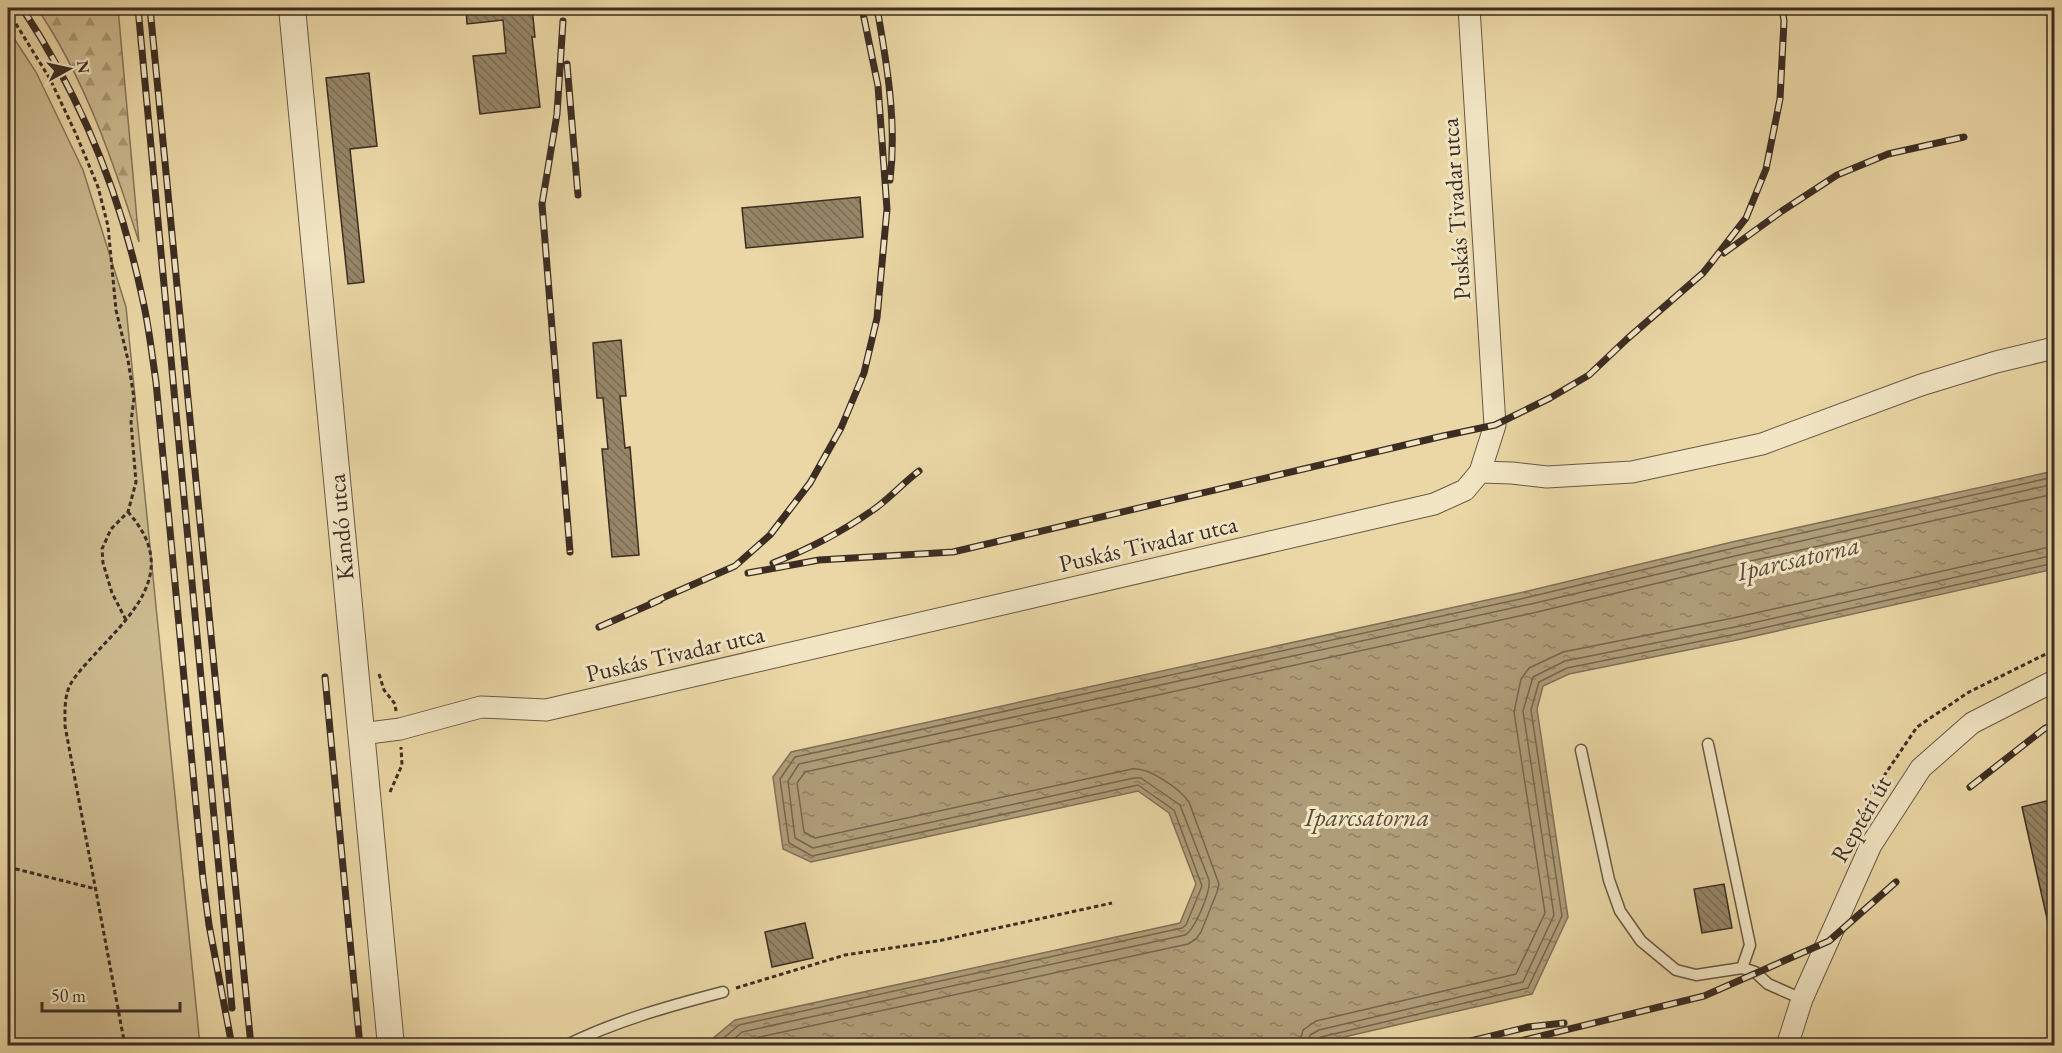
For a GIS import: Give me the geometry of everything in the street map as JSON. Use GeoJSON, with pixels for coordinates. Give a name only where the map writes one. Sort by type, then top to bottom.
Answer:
{"type":"FeatureCollection","features":[{"type":"Feature","properties":{"kind":"street","name":"Kandó utca"},"geometry":{"type":"LineString","coordinates":[[292,8],[392,1046]]}},
{"type":"Feature","properties":{"kind":"street","name":"Puskás Tivadar utca"},"geometry":{"type":"LineString","coordinates":[[361,734],[400,729],[481,707],[546,710],[1434,504],[1465,490],[1480,472],[1495,425],[1468,8]]}},
{"type":"Feature","properties":{"kind":"street"},"geometry":{"type":"LineString","coordinates":[[1480,472],[1547,477],[1632,471],[1762,444],[1921,385],[1996,362],[2055,348]]}},
{"type":"Feature","properties":{"kind":"street","name":"Reptéri út"},"geometry":{"type":"LineString","coordinates":[[1786,1046],[1802,999],[1870,845],[1921,768],[1972,723],[2055,681]]}},
{"type":"Feature","properties":{"kind":"lane"},"geometry":{"type":"LineString","coordinates":[[1707,744],[1750,945],[1742,968]]}},
{"type":"Feature","properties":{"kind":"lane"},"geometry":{"type":"LineString","coordinates":[[1581,750],[1608,880],[1620,911],[1641,941],[1676,970],[1696,975],[1742,968],[1755,972],[1768,984],[1802,999]]}},
{"type":"Feature","properties":{"kind":"lane"},"geometry":{"type":"LineString","coordinates":[[565,1046],[596,1030],[723,992]]}},
{"type":"Feature","properties":{"kind":"path"},"geometry":{"type":"LineString","coordinates":[[8,11],[50,79],[76,134],[98,187],[108,226],[116,310],[128,360],[134,399],[131,422],[136,482],[128,512],[111,529],[102,549],[103,563],[112,593],[126,620]]}},
{"type":"Feature","properties":{"kind":"path"},"geometry":{"type":"LineString","coordinates":[[126,1046],[65,726],[64,706],[70,686],[141,600],[150,578],[152,561],[144,538],[128,512]]}},
{"type":"Feature","properties":{"kind":"path"},"geometry":{"type":"LineString","coordinates":[[8,867],[96,890]]}},
{"type":"Feature","properties":{"kind":"path"},"geometry":{"type":"LineString","coordinates":[[723,992],[845,955],[938,941],[1112,903]]}},
{"type":"Feature","properties":{"kind":"green space"},"geometry":{"type":"Polygon","coordinates":[[[37,8],[118,8],[139,242],[108,151],[84,92],[70,63],[37,8]]]}},
{"type":"Feature","properties":{"kind":"green space"},"geometry":{"type":"Polygon","coordinates":[[[8,29],[36,72],[83,170],[126,307],[200,1045],[8,1045],[8,29]]]}},
{"type":"Feature","properties":{"kind":"water","name":"Iparcsatorna"},"geometry":{"type":"Polygon","coordinates":[[[2054,471],[2054,569],[1737,640],[1569,674],[1543,686],[1537,709],[1568,917],[1532,994],[1309,1045],[705,1045],[735,1020],[1180,923],[1196,884],[1169,813],[1138,791],[811,862],[783,849],[773,777],[791,752],[1528,591],[1732,542],[2054,471]]]}},
{"type":"Feature","properties":{"kind":"building"},"geometry":{"type":"Polygon","coordinates":[[[466,8],[532,8],[535,37],[532,37],[540,107],[480,114],[473,56],[506,53],[503,20],[467,24],[466,8]]]}},
{"type":"Feature","properties":{"kind":"building"},"geometry":{"type":"Polygon","coordinates":[[[369,73],[377,146],[350,149],[364,282],[348,284],[326,78],[369,73]]]}},
{"type":"Feature","properties":{"kind":"building"},"geometry":{"type":"Polygon","coordinates":[[[860,197],[863,237],[746,248],[742,208],[860,197]]]}},
{"type":"Feature","properties":{"kind":"building"},"geometry":{"type":"Polygon","coordinates":[[[621,340],[626,396],[620,396],[625,448],[630,447],[639,555],[612,557],[602,449],[608,449],[603,398],[597,398],[593,343],[621,340]]]}},
{"type":"Feature","properties":{"kind":"building"},"geometry":{"type":"Polygon","coordinates":[[[2055,799],[2055,922],[2048,923],[2022,807],[2055,799]]]}},
{"type":"Feature","properties":{"kind":"building"},"geometry":{"type":"Polygon","coordinates":[[[1724,884],[1732,928],[1702,933],[1694,889],[1724,884]]]}},
{"type":"Feature","properties":{"kind":"building"},"geometry":{"type":"Polygon","coordinates":[[[805,923],[813,958],[772,967],[765,932],[805,923]]]}},
{"type":"Feature","properties":{"kind":"railway"},"geometry":{"type":"LineString","coordinates":[[22,8],[63,76],[96,148],[123,223],[145,311],[156,382],[203,879],[209,925],[232,1046]]}},
{"type":"Feature","properties":{"kind":"railway"},"geometry":{"type":"LineString","coordinates":[[138,8],[232,1008]]}},
{"type":"Feature","properties":{"kind":"railway"},"geometry":{"type":"LineString","coordinates":[[150,8],[251,1046]]}},
{"type":"Feature","properties":{"kind":"railway"},"geometry":{"type":"LineString","coordinates":[[651,603],[735,566],[770,535],[810,483],[841,428],[864,373],[877,318],[887,209],[878,86],[862,8]]}},
{"type":"Feature","properties":{"kind":"railway"},"geometry":{"type":"LineString","coordinates":[[877,8],[892,115],[890,180]]}},
{"type":"Feature","properties":{"kind":"railway"},"geometry":{"type":"LineString","coordinates":[[748,573],[819,560],[953,552],[1495,425],[1550,398],[1589,375],[1703,273],[1746,218],[1766,169],[1780,99],[1784,21],[1782,8]]}},
{"type":"Feature","properties":{"kind":"railway"},"geometry":{"type":"LineString","coordinates":[[563,21],[557,114],[542,204],[570,552]]}},
{"type":"Feature","properties":{"kind":"railway"},"geometry":{"type":"LineString","coordinates":[[567,64],[578,195]]}},
{"type":"Feature","properties":{"kind":"railway"},"geometry":{"type":"LineString","coordinates":[[1724,253],[1837,175],[1888,154],[1964,137]]}},
{"type":"Feature","properties":{"kind":"railway"},"geometry":{"type":"LineString","coordinates":[[773,563],[849,526],[879,506],[919,471]]}},
{"type":"Feature","properties":{"kind":"railway"},"geometry":{"type":"LineString","coordinates":[[599,627],[660,600]]}},
{"type":"Feature","properties":{"kind":"railway"},"geometry":{"type":"LineString","coordinates":[[325,677],[360,1046]]}},
{"type":"Feature","properties":{"kind":"railway"},"geometry":{"type":"LineString","coordinates":[[1970,787],[2044,729],[2054,724]]}},
{"type":"Feature","properties":{"kind":"railway"},"geometry":{"type":"LineString","coordinates":[[1500,1046],[1704,996],[1829,941],[1896,882]]}},
{"type":"Feature","properties":{"kind":"railway"},"geometry":{"type":"LineString","coordinates":[[1450,1046],[1528,1027],[1564,1023]]}}]}
